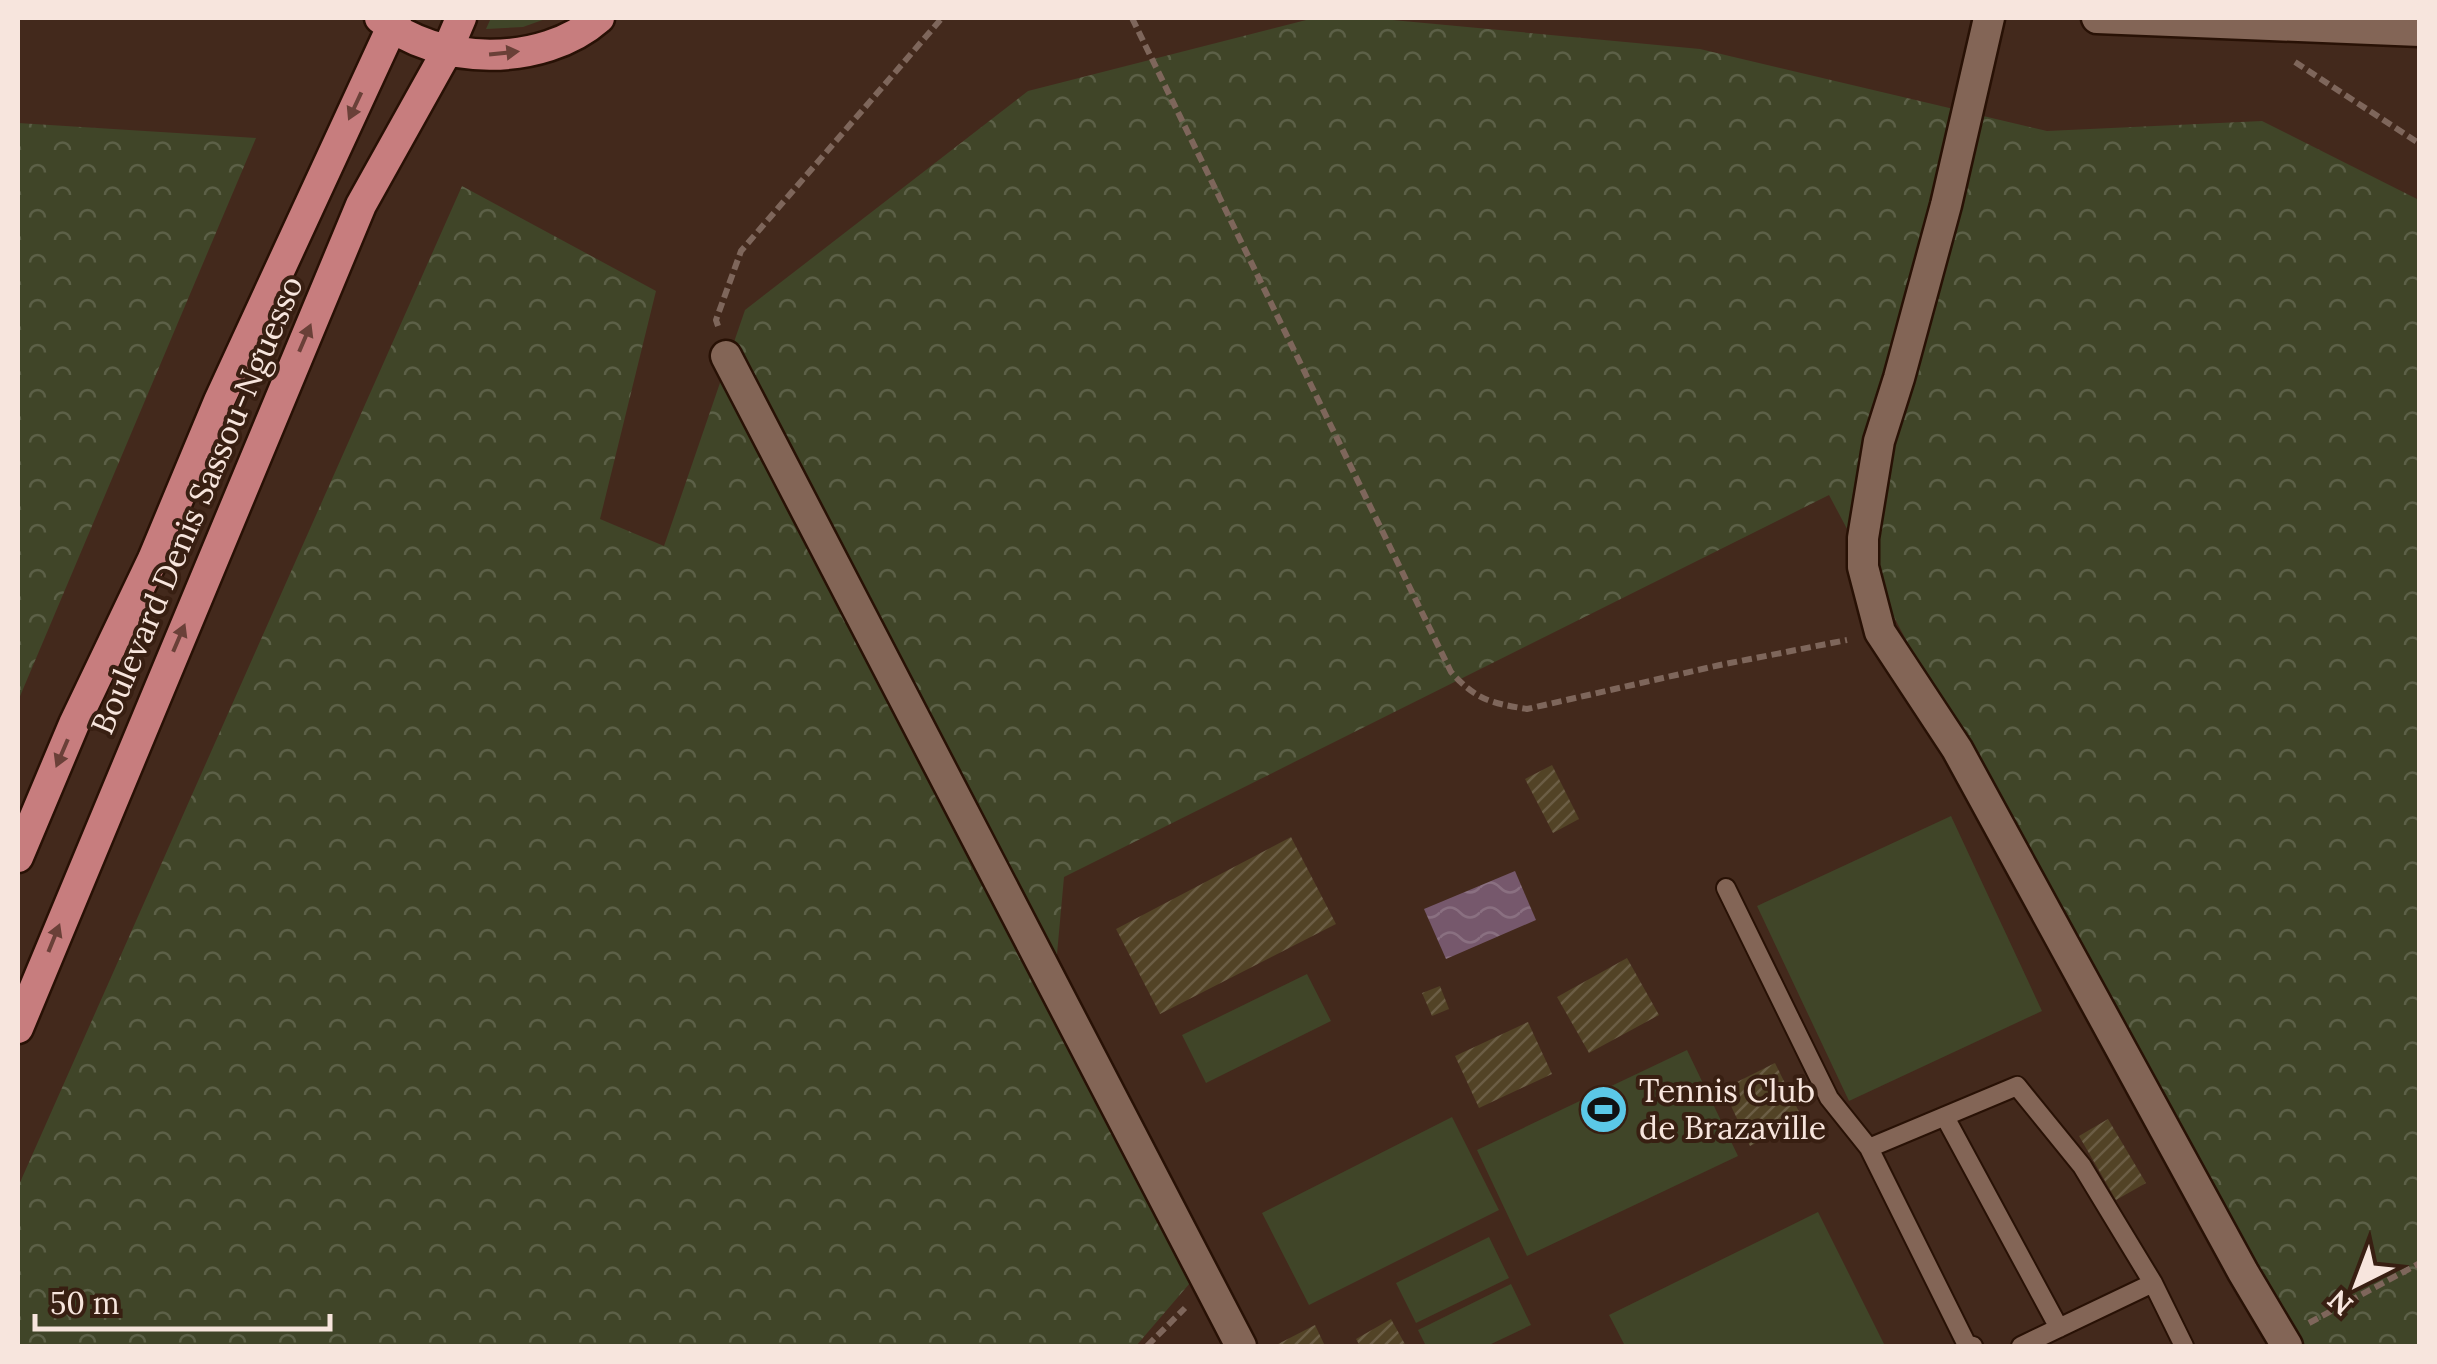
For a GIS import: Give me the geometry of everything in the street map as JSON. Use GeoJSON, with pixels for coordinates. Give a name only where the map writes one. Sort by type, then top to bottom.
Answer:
{"type":"FeatureCollection","features":[{"type":"Feature","properties":{"kind":"main road","name":"Boulevard Denis Sassou-Nguesso"},"geometry":{"type":"LineString","coordinates":[[18,1028],[361,205],[447,51],[461,18]]}},
{"type":"Feature","properties":{"kind":"main road"},"geometry":{"type":"LineString","coordinates":[[389,21],[447,51],[498,56],[548,46],[599,18]]}},
{"type":"Feature","properties":{"kind":"main road","name":"Boulevard Denis Sassou-Nguesso"},"geometry":{"type":"LineString","coordinates":[[18,858],[74,724],[153,559],[219,401],[389,21]]}},
{"type":"Feature","properties":{"kind":"street"},"geometry":{"type":"LineString","coordinates":[[1989,18],[1946,206],[1879,440],[1863,538],[1863,567],[1880,632],[1958,749],[2278,1344]]}},
{"type":"Feature","properties":{"kind":"street"},"geometry":{"type":"LineString","coordinates":[[2097,18],[2420,31]]}},
{"type":"Feature","properties":{"kind":"street"},"geometry":{"type":"LineString","coordinates":[[726,356],[1241,1346]]}},
{"type":"Feature","properties":{"kind":"lane"},"geometry":{"type":"LineString","coordinates":[[1726,888],[1829,1098],[1870,1148],[1967,1345],[1973,1346]]}},
{"type":"Feature","properties":{"kind":"lane"},"geometry":{"type":"LineString","coordinates":[[1870,1148],[2017,1086],[2082,1166],[2153,1284],[2184,1346]]}},
{"type":"Feature","properties":{"kind":"lane"},"geometry":{"type":"LineString","coordinates":[[1944,1117],[2059,1328]]}},
{"type":"Feature","properties":{"kind":"lane"},"geometry":{"type":"LineString","coordinates":[[2021,1346],[2153,1284]]}},
{"type":"Feature","properties":{"kind":"path"},"geometry":{"type":"LineString","coordinates":[[726,356],[716,320],[741,251],[942,18]]}},
{"type":"Feature","properties":{"kind":"path"},"geometry":{"type":"LineString","coordinates":[[1132,18],[1451,672],[1470,693],[1496,704],[1527,708],[1880,632]]}},
{"type":"Feature","properties":{"kind":"path"},"geometry":{"type":"LineString","coordinates":[[2279,52],[2420,144]]}},
{"type":"Feature","properties":{"kind":"path"},"geometry":{"type":"LineString","coordinates":[[2278,1344],[2420,1263]]}},
{"type":"Feature","properties":{"kind":"path"},"geometry":{"type":"LineString","coordinates":[[1147,1346],[1208,1285]]}},
{"type":"Feature","properties":{"kind":"green space"},"geometry":{"type":"Polygon","coordinates":[[[491,18],[548,18],[523,27],[486,29],[491,18]]]}},
{"type":"Feature","properties":{"kind":"green space"},"geometry":{"type":"Polygon","coordinates":[[[1314,18],[1371,18],[1700,49],[2047,131],[2262,121],[2419,200],[2419,1346],[2282,1346],[1829,495],[1064,877],[1055,976],[1208,1262],[1136,1346],[18,1346],[18,1187],[462,186],[656,291],[600,519],[664,546],[745,310],[1028,91],[1314,18]]]}},
{"type":"Feature","properties":{"kind":"green space"},"geometry":{"type":"Polygon","coordinates":[[[18,123],[256,138],[18,701],[18,123]]]}},
{"type":"Feature","properties":{"kind":"green space"},"geometry":{"type":"Polygon","coordinates":[[[1951,816],[2042,1011],[1849,1101],[1757,906],[1951,816]]]}},
{"type":"Feature","properties":{"kind":"green space"},"geometry":{"type":"Polygon","coordinates":[[[1307,974],[1331,1021],[1206,1083],[1182,1035],[1307,974]]]}},
{"type":"Feature","properties":{"kind":"green space"},"geometry":{"type":"Polygon","coordinates":[[[1687,1050],[1738,1156],[1527,1256],[1477,1150],[1687,1050]]]}},
{"type":"Feature","properties":{"kind":"green space"},"geometry":{"type":"Polygon","coordinates":[[[1452,1117],[1499,1210],[1309,1305],[1262,1213],[1452,1117]]]}},
{"type":"Feature","properties":{"kind":"green space"},"geometry":{"type":"Polygon","coordinates":[[[1818,1212],[1885,1346],[1625,1346],[1609,1315],[1818,1212]]]}},
{"type":"Feature","properties":{"kind":"green space"},"geometry":{"type":"Polygon","coordinates":[[[1489,1237],[1509,1278],[1416,1323],[1396,1283],[1489,1237]]]}},
{"type":"Feature","properties":{"kind":"green space"},"geometry":{"type":"Polygon","coordinates":[[[1511,1284],[1531,1325],[1487,1346],[1426,1346],[1418,1330],[1511,1284]]]}},
{"type":"Feature","properties":{"kind":"water"},"geometry":{"type":"Polygon","coordinates":[[[1515,871],[1536,920],[1446,959],[1424,909],[1515,871]]]}},
{"type":"Feature","properties":{"kind":"building"},"geometry":{"type":"Polygon","coordinates":[[[1552,765],[1579,819],[1553,833],[1525,779],[1552,765]]]}},
{"type":"Feature","properties":{"kind":"building"},"geometry":{"type":"Polygon","coordinates":[[[1291,837],[1336,924],[1160,1014],[1116,929],[1291,837]]]}},
{"type":"Feature","properties":{"kind":"building"},"geometry":{"type":"Polygon","coordinates":[[[1627,958],[1659,1015],[1589,1053],[1557,997],[1627,958]]]}},
{"type":"Feature","properties":{"kind":"building"},"geometry":{"type":"Polygon","coordinates":[[[1440,986],[1449,1009],[1432,1016],[1422,993],[1440,986]]]}},
{"type":"Feature","properties":{"kind":"building"},"geometry":{"type":"Polygon","coordinates":[[[1528,1022],[1552,1074],[1479,1108],[1455,1056],[1528,1022]]]}},
{"type":"Feature","properties":{"kind":"building"},"geometry":{"type":"Polygon","coordinates":[[[1775,1063],[1803,1120],[1750,1146],[1723,1089],[1775,1063]]]}},
{"type":"Feature","properties":{"kind":"building"},"geometry":{"type":"Polygon","coordinates":[[[2108,1119],[2146,1183],[2116,1200],[2079,1136],[2108,1119]]]}},
{"type":"Feature","properties":{"kind":"building"},"geometry":{"type":"Polygon","coordinates":[[[1391,1319],[1406,1346],[1360,1346],[1356,1339],[1391,1319]]]}},
{"type":"Feature","properties":{"kind":"building"},"geometry":{"type":"Polygon","coordinates":[[[1315,1325],[1325,1346],[1279,1346],[1278,1344],[1315,1325]]]}},
{"type":"Feature","properties":{"kind":"place","name":"Tennis Club de Brazaville"},"geometry":{"type":"Point","coordinates":[1604,1109]}}]}
